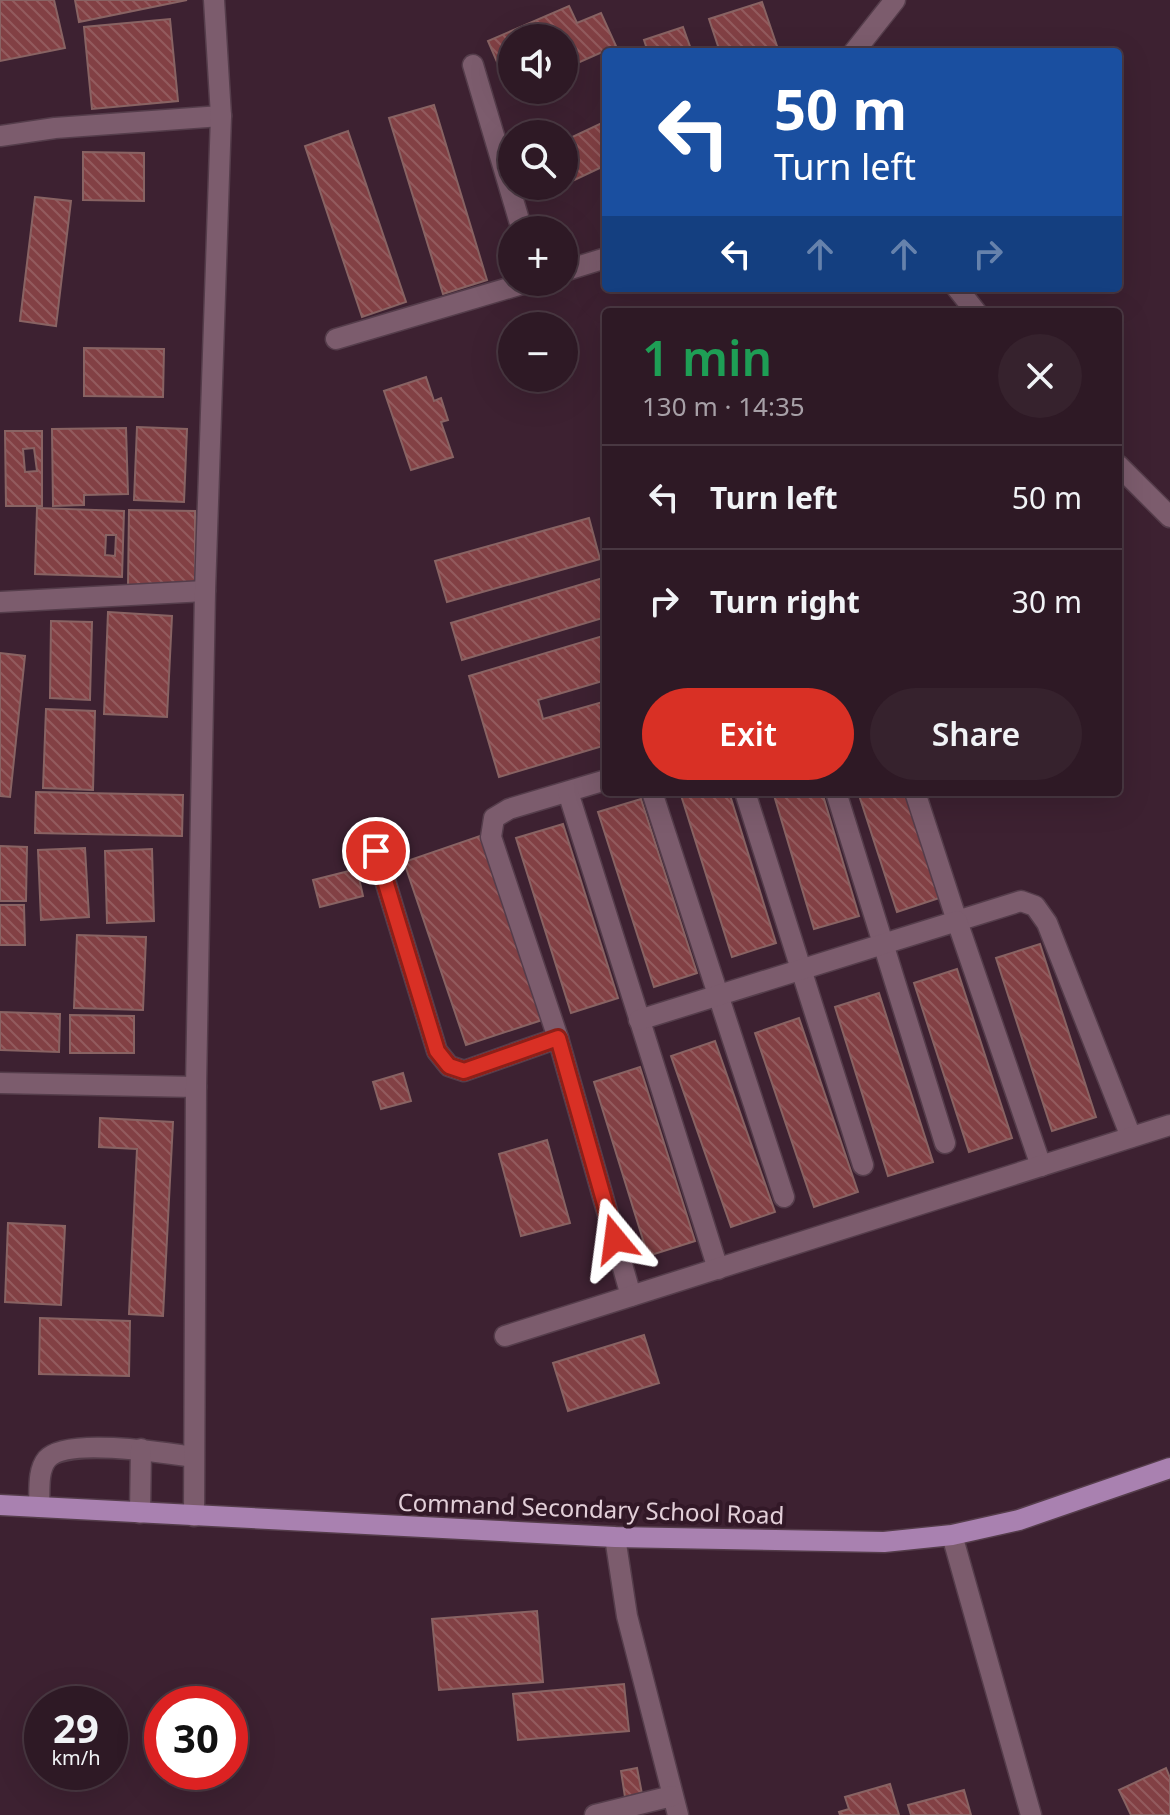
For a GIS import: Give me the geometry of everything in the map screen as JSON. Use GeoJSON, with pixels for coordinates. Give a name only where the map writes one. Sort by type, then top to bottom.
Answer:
{"type":"FeatureCollection","features":[{"type":"Feature","properties":{"kind":"main road","name":"Command Secondary School Road"},"geometry":{"type":"LineString","coordinates":[[0,1505],[615,1537],[884,1542],[952,1535],[1080,1502],[1170,1468]]}},
{"type":"Feature","properties":{"kind":"street"},"geometry":{"type":"LineString","coordinates":[[194,1516],[196,1087],[205,591],[221,116],[214,0]]}},
{"type":"Feature","properties":{"kind":"street"},"geometry":{"type":"LineString","coordinates":[[857,48],[895,0]]}},
{"type":"Feature","properties":{"kind":"street"},"geometry":{"type":"LineString","coordinates":[[473,65],[518,216]]}},
{"type":"Feature","properties":{"kind":"street"},"geometry":{"type":"LineString","coordinates":[[0,136],[55,128],[221,116]]}},
{"type":"Feature","properties":{"kind":"street"},"geometry":{"type":"LineString","coordinates":[[578,267],[602,259]]}},
{"type":"Feature","properties":{"kind":"street"},"geometry":{"type":"LineString","coordinates":[[336,339],[498,291]]}},
{"type":"Feature","properties":{"kind":"street"},"geometry":{"type":"LineString","coordinates":[[960,292],[973,308]]}},
{"type":"Feature","properties":{"kind":"street"},"geometry":{"type":"LineString","coordinates":[[1122,469],[1170,517]]}},
{"type":"Feature","properties":{"kind":"street"},"geometry":{"type":"LineString","coordinates":[[0,602],[205,591]]}},
{"type":"Feature","properties":{"kind":"street"},"geometry":{"type":"LineString","coordinates":[[602,781],[509,809],[494,818],[491,837],[558,1038],[631,1296]]}},
{"type":"Feature","properties":{"kind":"street"},"geometry":{"type":"LineString","coordinates":[[568,792],[718,1269]]}},
{"type":"Feature","properties":{"kind":"street"},"geometry":{"type":"LineString","coordinates":[[653,796],[784,1197]]}},
{"type":"Feature","properties":{"kind":"street"},"geometry":{"type":"LineString","coordinates":[[746,796],[863,1165]]}},
{"type":"Feature","properties":{"kind":"street"},"geometry":{"type":"LineString","coordinates":[[837,796],[945,1143]]}},
{"type":"Feature","properties":{"kind":"street"},"geometry":{"type":"LineString","coordinates":[[916,796],[1041,1166]]}},
{"type":"Feature","properties":{"kind":"street"},"geometry":{"type":"LineString","coordinates":[[376,851],[437,1051],[449,1066],[464,1071],[558,1038]]}},
{"type":"Feature","properties":{"kind":"street"},"geometry":{"type":"LineString","coordinates":[[639,1020],[1021,901],[1035,906],[1047,923],[1131,1137]]}},
{"type":"Feature","properties":{"kind":"street"},"geometry":{"type":"LineString","coordinates":[[0,1083],[196,1087]]}},
{"type":"Feature","properties":{"kind":"street"},"geometry":{"type":"LineString","coordinates":[[505,1336],[1170,1125]]}},
{"type":"Feature","properties":{"kind":"street"},"geometry":{"type":"LineString","coordinates":[[39,1507],[41,1469],[48,1457],[63,1450],[141,1449],[193,1457]]}},
{"type":"Feature","properties":{"kind":"street"},"geometry":{"type":"LineString","coordinates":[[140,1513],[141,1449]]}},
{"type":"Feature","properties":{"kind":"street"},"geometry":{"type":"LineString","coordinates":[[952,1535],[1031,1815]]}},
{"type":"Feature","properties":{"kind":"street"},"geometry":{"type":"LineString","coordinates":[[595,1815],[675,1806],[627,1616],[615,1537]]}},
{"type":"Feature","properties":{"kind":"building"},"geometry":{"type":"Polygon","coordinates":[[[0,0],[54,0],[65,48],[0,61],[0,0]]]}},
{"type":"Feature","properties":{"kind":"building"},"geometry":{"type":"Polygon","coordinates":[[[75,0],[187,0],[79,22],[75,0]]]}},
{"type":"Feature","properties":{"kind":"building"},"geometry":{"type":"Polygon","coordinates":[[[762,2],[778,48],[719,48],[709,19],[762,2]]]}},
{"type":"Feature","properties":{"kind":"building"},"geometry":{"type":"Polygon","coordinates":[[[569,6],[577,23],[601,13],[616,46],[602,48],[602,52],[578,63],[578,24],[527,24],[569,6]]]}},
{"type":"Feature","properties":{"kind":"building"},"geometry":{"type":"Polygon","coordinates":[[[170,19],[178,101],[92,109],[84,27],[170,19]]]}},
{"type":"Feature","properties":{"kind":"building"},"geometry":{"type":"Polygon","coordinates":[[[683,27],[691,48],[647,48],[644,40],[683,27]]]}},
{"type":"Feature","properties":{"kind":"building"},"geometry":{"type":"Polygon","coordinates":[[[498,37],[498,64],[488,41],[498,37]]]}},
{"type":"Feature","properties":{"kind":"building"},"geometry":{"type":"Polygon","coordinates":[[[434,105],[487,280],[443,294],[389,118],[434,105]]]}},
{"type":"Feature","properties":{"kind":"building"},"geometry":{"type":"Polygon","coordinates":[[[602,123],[602,167],[578,178],[578,134],[602,123]]]}},
{"type":"Feature","properties":{"kind":"building"},"geometry":{"type":"Polygon","coordinates":[[[348,131],[406,302],[362,317],[305,146],[348,131]]]}},
{"type":"Feature","properties":{"kind":"building"},"geometry":{"type":"Polygon","coordinates":[[[83,152],[144,153],[144,201],[83,200],[83,152]]]}},
{"type":"Feature","properties":{"kind":"building"},"geometry":{"type":"Polygon","coordinates":[[[35,197],[71,201],[56,326],[20,321],[35,197]]]}},
{"type":"Feature","properties":{"kind":"building"},"geometry":{"type":"Polygon","coordinates":[[[84,348],[164,349],[163,397],[84,396],[84,348]]]}},
{"type":"Feature","properties":{"kind":"building"},"geometry":{"type":"Polygon","coordinates":[[[426,377],[434,401],[441,398],[448,420],[441,422],[453,457],[411,470],[384,391],[426,377]]]}},
{"type":"Feature","properties":{"kind":"building"},"geometry":{"type":"Polygon","coordinates":[[[137,427],[187,429],[184,502],[134,500],[137,427]]]}},
{"type":"Feature","properties":{"kind":"building"},"geometry":{"type":"Polygon","coordinates":[[[126,428],[128,494],[84,495],[84,505],[53,506],[52,429],[126,428]]]}},
{"type":"Feature","properties":{"kind":"building"},"geometry":{"type":"Polygon","coordinates":[[[5,431],[42,431],[42,506],[6,506],[5,431]],[[34,448],[23,449],[25,472],[37,471],[34,448]]]}},
{"type":"Feature","properties":{"kind":"building"},"geometry":{"type":"Polygon","coordinates":[[[37,508],[124,511],[122,577],[35,574],[37,508]],[[106,535],[105,555],[115,556],[116,535],[106,535]]]}},
{"type":"Feature","properties":{"kind":"building"},"geometry":{"type":"Polygon","coordinates":[[[129,510],[195,511],[195,587],[128,586],[129,510]]]}},
{"type":"Feature","properties":{"kind":"building"},"geometry":{"type":"Polygon","coordinates":[[[589,518],[600,559],[447,602],[435,561],[589,518]]]}},
{"type":"Feature","properties":{"kind":"building"},"geometry":{"type":"Polygon","coordinates":[[[602,578],[602,618],[462,660],[451,623],[602,578]]]}},
{"type":"Feature","properties":{"kind":"building"},"geometry":{"type":"Polygon","coordinates":[[[108,612],[172,616],[167,717],[104,714],[108,612]]]}},
{"type":"Feature","properties":{"kind":"building"},"geometry":{"type":"Polygon","coordinates":[[[51,621],[92,622],[90,700],[50,698],[51,621]]]}},
{"type":"Feature","properties":{"kind":"building"},"geometry":{"type":"Polygon","coordinates":[[[602,636],[602,681],[538,700],[543,719],[602,702],[602,746],[499,777],[469,676],[602,636]]]}},
{"type":"Feature","properties":{"kind":"building"},"geometry":{"type":"Polygon","coordinates":[[[0,653],[25,656],[10,797],[0,796],[0,653]]]}},
{"type":"Feature","properties":{"kind":"building"},"geometry":{"type":"Polygon","coordinates":[[[46,709],[95,711],[93,790],[43,788],[46,709]]]}},
{"type":"Feature","properties":{"kind":"building"},"geometry":{"type":"Polygon","coordinates":[[[36,792],[183,795],[182,836],[35,833],[36,792]]]}},
{"type":"Feature","properties":{"kind":"building"},"geometry":{"type":"Polygon","coordinates":[[[681,796],[730,796],[776,943],[732,957],[681,796]]]}},
{"type":"Feature","properties":{"kind":"building"},"geometry":{"type":"Polygon","coordinates":[[[774,796],[823,796],[859,916],[814,929],[774,796]]]}},
{"type":"Feature","properties":{"kind":"building"},"geometry":{"type":"Polygon","coordinates":[[[859,796],[909,796],[942,897],[897,912],[859,796]]]}},
{"type":"Feature","properties":{"kind":"building"},"geometry":{"type":"Polygon","coordinates":[[[641,799],[697,973],[654,987],[598,812],[641,799]]]}},
{"type":"Feature","properties":{"kind":"building"},"geometry":{"type":"Polygon","coordinates":[[[563,824],[618,998],[571,1013],[516,838],[563,824]]]}},
{"type":"Feature","properties":{"kind":"building"},"geometry":{"type":"Polygon","coordinates":[[[480,836],[542,1020],[466,1045],[404,862],[480,836]]]}},
{"type":"Feature","properties":{"kind":"building"},"geometry":{"type":"Polygon","coordinates":[[[0,846],[27,847],[26,901],[0,901],[0,846]]]}},
{"type":"Feature","properties":{"kind":"building"},"geometry":{"type":"Polygon","coordinates":[[[85,848],[89,917],[41,920],[38,850],[85,848]]]}},
{"type":"Feature","properties":{"kind":"building"},"geometry":{"type":"Polygon","coordinates":[[[152,849],[154,921],[107,923],[105,851],[152,849]]]}},
{"type":"Feature","properties":{"kind":"building"},"geometry":{"type":"Polygon","coordinates":[[[357,869],[363,896],[320,907],[313,880],[357,869]]]}},
{"type":"Feature","properties":{"kind":"building"},"geometry":{"type":"Polygon","coordinates":[[[0,905],[24,905],[25,945],[0,945],[0,905]]]}},
{"type":"Feature","properties":{"kind":"building"},"geometry":{"type":"Polygon","coordinates":[[[77,935],[146,937],[143,1010],[74,1008],[77,935]]]}},
{"type":"Feature","properties":{"kind":"building"},"geometry":{"type":"Polygon","coordinates":[[[1040,944],[1096,1117],[1052,1131],[996,958],[1040,944]]]}},
{"type":"Feature","properties":{"kind":"building"},"geometry":{"type":"Polygon","coordinates":[[[957,969],[1012,1138],[969,1152],[914,983],[957,969]]]}},
{"type":"Feature","properties":{"kind":"building"},"geometry":{"type":"Polygon","coordinates":[[[879,993],[933,1162],[888,1176],[835,1007],[879,993]]]}},
{"type":"Feature","properties":{"kind":"building"},"geometry":{"type":"Polygon","coordinates":[[[0,1012],[60,1014],[59,1052],[0,1050],[0,1012]]]}},
{"type":"Feature","properties":{"kind":"building"},"geometry":{"type":"Polygon","coordinates":[[[70,1015],[134,1016],[134,1053],[70,1053],[70,1015]]]}},
{"type":"Feature","properties":{"kind":"building"},"geometry":{"type":"Polygon","coordinates":[[[799,1018],[858,1192],[814,1207],[755,1033],[799,1018]]]}},
{"type":"Feature","properties":{"kind":"building"},"geometry":{"type":"Polygon","coordinates":[[[715,1041],[775,1212],[731,1227],[671,1056],[715,1041]]]}},
{"type":"Feature","properties":{"kind":"building"},"geometry":{"type":"Polygon","coordinates":[[[640,1067],[695,1241],[648,1256],[594,1082],[640,1067]]]}},
{"type":"Feature","properties":{"kind":"building"},"geometry":{"type":"Polygon","coordinates":[[[403,1073],[411,1101],[381,1109],[373,1082],[403,1073]]]}},
{"type":"Feature","properties":{"kind":"building"},"geometry":{"type":"Polygon","coordinates":[[[100,1118],[173,1122],[163,1316],[129,1314],[137,1149],[99,1147],[100,1118]]]}},
{"type":"Feature","properties":{"kind":"building"},"geometry":{"type":"Polygon","coordinates":[[[547,1140],[570,1223],[521,1236],[499,1154],[547,1140]]]}},
{"type":"Feature","properties":{"kind":"building"},"geometry":{"type":"Polygon","coordinates":[[[8,1223],[65,1226],[61,1305],[5,1302],[8,1223]]]}},
{"type":"Feature","properties":{"kind":"building"},"geometry":{"type":"Polygon","coordinates":[[[40,1318],[130,1321],[129,1376],[39,1374],[40,1318]]]}},
{"type":"Feature","properties":{"kind":"building"},"geometry":{"type":"Polygon","coordinates":[[[644,1335],[659,1383],[568,1411],[553,1363],[644,1335]]]}},
{"type":"Feature","properties":{"kind":"building"},"geometry":{"type":"Polygon","coordinates":[[[537,1611],[543,1682],[439,1690],[432,1619],[537,1611]]]}},
{"type":"Feature","properties":{"kind":"building"},"geometry":{"type":"Polygon","coordinates":[[[624,1684],[629,1731],[518,1740],[513,1694],[624,1684]]]}},
{"type":"Feature","properties":{"kind":"building"},"geometry":{"type":"Polygon","coordinates":[[[637,1768],[642,1794],[625,1797],[621,1771],[637,1768]]]}},
{"type":"Feature","properties":{"kind":"building"},"geometry":{"type":"Polygon","coordinates":[[[1166,1768],[1170,1778],[1170,1815],[1131,1815],[1119,1790],[1166,1768]]]}},
{"type":"Feature","properties":{"kind":"building"},"geometry":{"type":"Polygon","coordinates":[[[890,1784],[899,1815],[840,1815],[839,1812],[849,1809],[845,1797],[890,1784]]]}},
{"type":"Feature","properties":{"kind":"building"},"geometry":{"type":"Polygon","coordinates":[[[964,1790],[971,1815],[911,1815],[908,1805],[964,1790]]]}},
{"type":"Feature","properties":{"kind":"route"},"geometry":{"type":"LineString","coordinates":[[376,851],[437,1051],[449,1066],[464,1071],[558,1038],[615,1239]]}}]}
